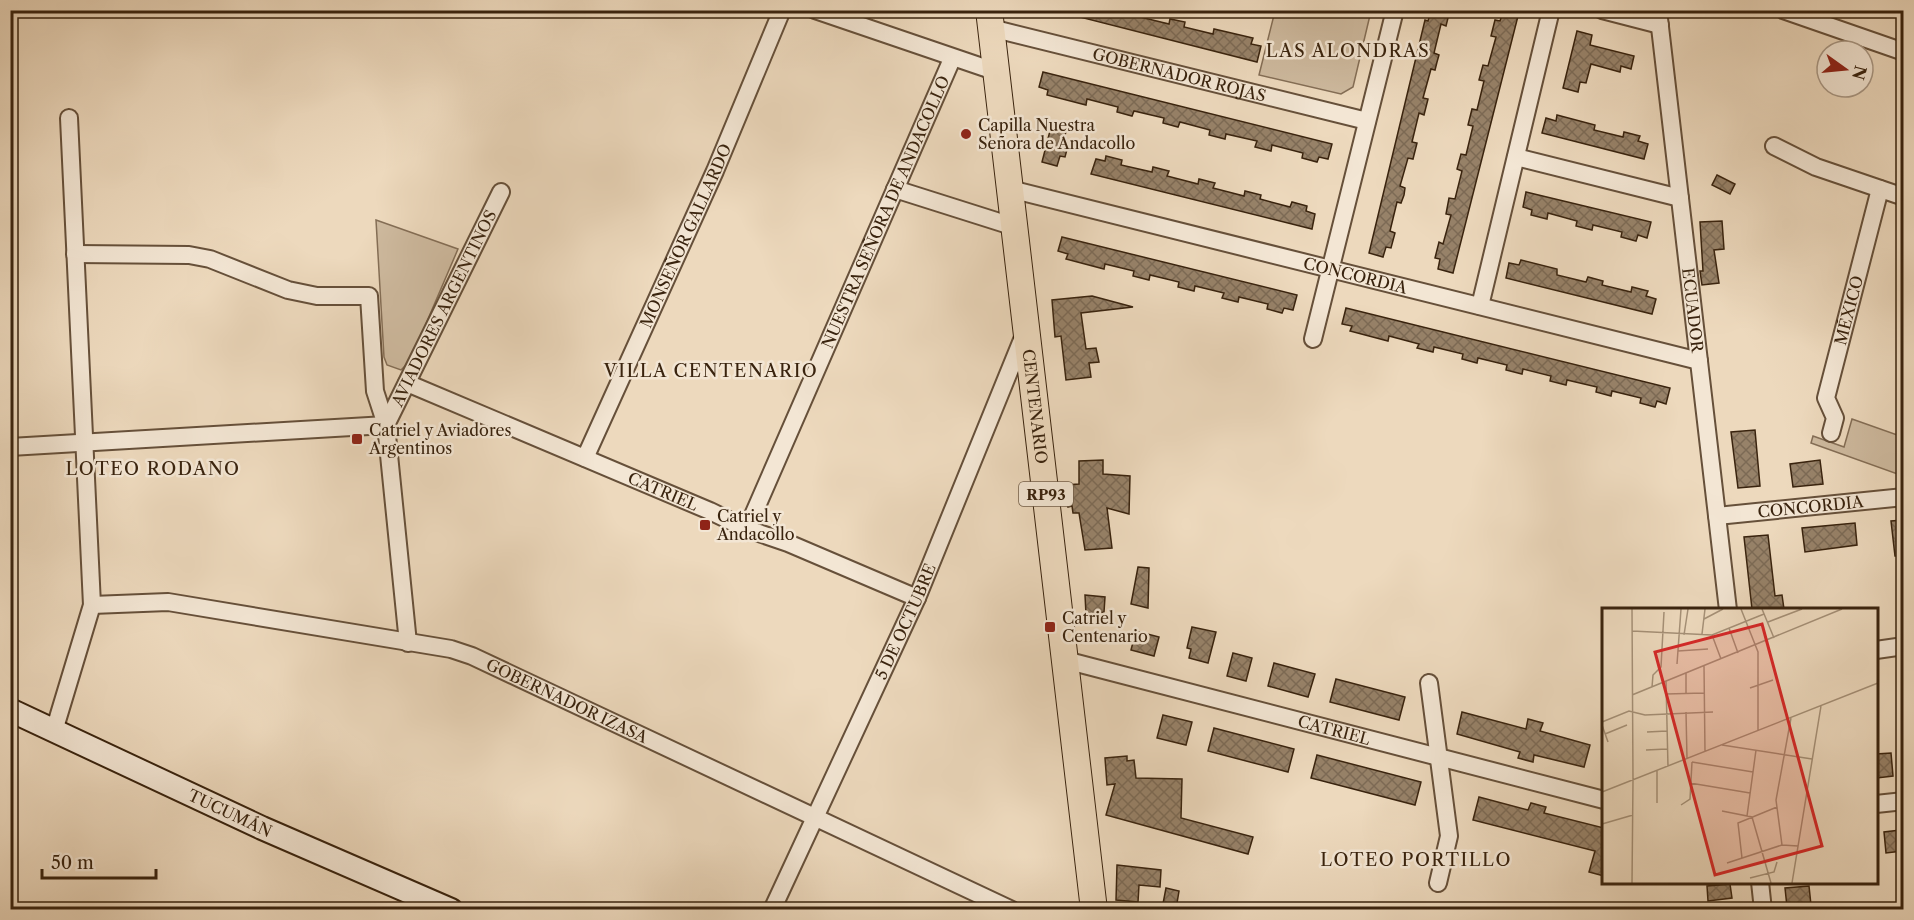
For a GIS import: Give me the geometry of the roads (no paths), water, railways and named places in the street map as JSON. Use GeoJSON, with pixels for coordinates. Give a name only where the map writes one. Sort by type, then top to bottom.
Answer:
{"type":"FeatureCollection","features":[{"type":"Feature","properties":{"kind":"main road","name":"CENTENARIO"},"geometry":{"type":"LineString","coordinates":[[990,19],[1094,909]]}},
{"type":"Feature","properties":{"kind":"main road","name":"TUCUMÁN"},"geometry":{"type":"LineString","coordinates":[[10,710],[262,828],[451,909]]}},
{"type":"Feature","properties":{"kind":"street","name":"MONSEÑOR GALLARDO"},"geometry":{"type":"LineString","coordinates":[[585,458],[715,171],[782,10]]}},
{"type":"Feature","properties":{"kind":"street"},"geometry":{"type":"LineString","coordinates":[[815,10],[997,72]]}},
{"type":"Feature","properties":{"kind":"street"},"geometry":{"type":"LineString","coordinates":[[1313,339],[1395,10]]}},
{"type":"Feature","properties":{"kind":"street"},"geometry":{"type":"LineString","coordinates":[[1480,306],[1551,10]]}},
{"type":"Feature","properties":{"kind":"street"},"geometry":{"type":"LineString","coordinates":[[1602,10],[1659,18]]}},
{"type":"Feature","properties":{"kind":"street"},"geometry":{"type":"LineString","coordinates":[[1783,10],[1904,51]]}},
{"type":"Feature","properties":{"kind":"street","name":"ECUADOR"},"geometry":{"type":"LineString","coordinates":[[1659,18],[1728,608]]}},
{"type":"Feature","properties":{"kind":"street","name":"GOBERNADOR ROJAS"},"geometry":{"type":"LineString","coordinates":[[990,19],[1367,121]]}},
{"type":"Feature","properties":{"kind":"street","name":"NUESTRA SEÑORA DE ANDACOLLO"},"geometry":{"type":"LineString","coordinates":[[747,529],[952,58]]}},
{"type":"Feature","properties":{"kind":"street"},"geometry":{"type":"LineString","coordinates":[[54,731],[92,605],[69,118]]}},
{"type":"Feature","properties":{"kind":"street"},"geometry":{"type":"LineString","coordinates":[[1774,146],[1816,167],[1904,197]]}},
{"type":"Feature","properties":{"kind":"street"},"geometry":{"type":"LineString","coordinates":[[1516,158],[1680,198]]}},
{"type":"Feature","properties":{"kind":"street"},"geometry":{"type":"LineString","coordinates":[[895,189],[1015,227]]}},
{"type":"Feature","properties":{"kind":"street","name":"CONCORDIA"},"geometry":{"type":"LineString","coordinates":[[1010,189],[1699,361]]}},
{"type":"Feature","properties":{"kind":"street","name":"MÉXICO"},"geometry":{"type":"LineString","coordinates":[[1831,433],[1835,418],[1826,398],[1880,189]]}},
{"type":"Feature","properties":{"kind":"street","name":"AVIADORES ARGENTINOS"},"geometry":{"type":"LineString","coordinates":[[386,425],[501,192]]}},
{"type":"Feature","properties":{"kind":"street"},"geometry":{"type":"LineString","coordinates":[[75,254],[189,255],[210,259],[288,290],[317,296],[369,296],[375,391],[386,425],[408,643]]}},
{"type":"Feature","properties":{"kind":"street","name":"5 DE OCTUBRE"},"geometry":{"type":"LineString","coordinates":[[772,909],[917,598],[1026,328]]}},
{"type":"Feature","properties":{"kind":"street","name":"CATRIEL"},"geometry":{"type":"LineString","coordinates":[[407,383],[710,511],[747,529],[788,543],[917,598]]}},
{"type":"Feature","properties":{"kind":"street"},"geometry":{"type":"LineString","coordinates":[[10,447],[386,425]]}},
{"type":"Feature","properties":{"kind":"street","name":"CONCORDIA"},"geometry":{"type":"LineString","coordinates":[[1717,516],[1904,496]]}},
{"type":"Feature","properties":{"kind":"street","name":"GOBERNADOR IZASA"},"geometry":{"type":"LineString","coordinates":[[92,605],[168,602],[451,649],[472,656],[1012,909]]}},
{"type":"Feature","properties":{"kind":"street"},"geometry":{"type":"LineString","coordinates":[[1878,650],[1904,646]]}},
{"type":"Feature","properties":{"kind":"street","name":"CATRIEL"},"geometry":{"type":"LineString","coordinates":[[1065,660],[1602,799]]}},
{"type":"Feature","properties":{"kind":"street"},"geometry":{"type":"LineString","coordinates":[[1429,683],[1449,836],[1438,884]]}},
{"type":"Feature","properties":{"kind":"street"},"geometry":{"type":"LineString","coordinates":[[1878,804],[1904,801]]}},
{"type":"Feature","properties":{"kind":"street"},"geometry":{"type":"LineString","coordinates":[[1760,884],[1763,909]]}},
{"type":"Feature","properties":{"kind":"place","name":"Capilla Nuestra Señora de Andacollo"},"geometry":{"type":"Point","coordinates":[966,134]}},
{"type":"Feature","properties":{"kind":"place","name":"Catriel y Aviadores Argentinos"},"geometry":{"type":"Point","coordinates":[357,439]}},
{"type":"Feature","properties":{"kind":"place","name":"Catriel y Andacollo"},"geometry":{"type":"Point","coordinates":[705,525]}},
{"type":"Feature","properties":{"kind":"place","name":"Catriel y Centenario"},"geometry":{"type":"Point","coordinates":[1050,627]}},
{"type":"Feature","properties":{"kind":"district","name":"LAS ALONDRAS"},"geometry":{"type":"Point","coordinates":[1348,51]}},
{"type":"Feature","properties":{"kind":"district","name":"VILLA CENTENARIO"},"geometry":{"type":"Point","coordinates":[711,371]}},
{"type":"Feature","properties":{"kind":"district","name":"LOTEO RODANO"},"geometry":{"type":"Point","coordinates":[153,469]}},
{"type":"Feature","properties":{"kind":"district","name":"LOTEO PORTILLO"},"geometry":{"type":"Point","coordinates":[1416,860]}}]}
